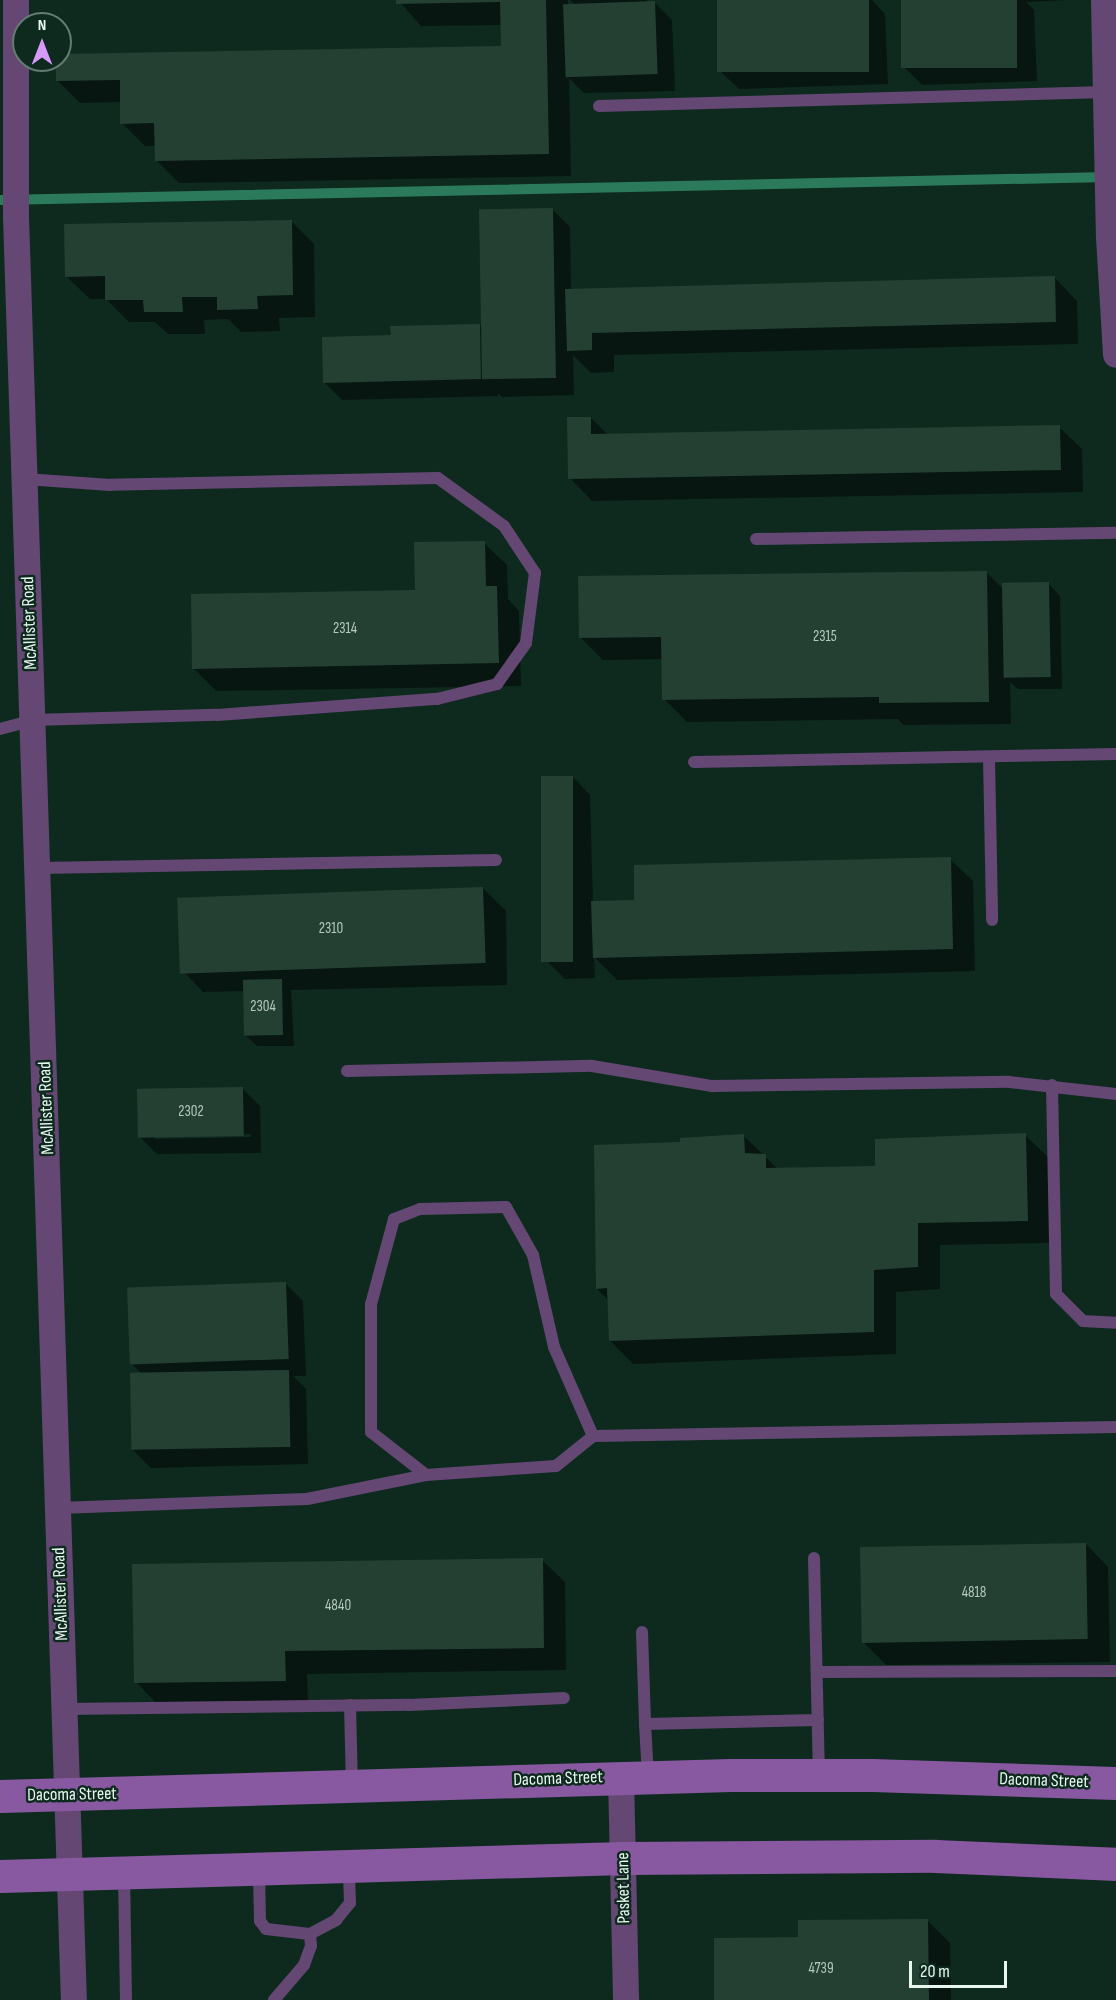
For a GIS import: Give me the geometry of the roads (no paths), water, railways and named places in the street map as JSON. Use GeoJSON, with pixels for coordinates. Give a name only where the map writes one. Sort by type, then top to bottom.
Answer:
{"type":"FeatureCollection","features":[{"type":"Feature","properties":{"kind":"main road","name":"Dacoma Street"},"geometry":{"type":"LineString","coordinates":[[0,1796],[67,1796],[635,1777],[819,1775],[1116,1783]]}},
{"type":"Feature","properties":{"kind":"main road"},"geometry":{"type":"LineString","coordinates":[[0,1876],[624,1858],[935,1856],[1116,1864]]}},
{"type":"Feature","properties":{"kind":"street","name":"McAllister Road"},"geometry":{"type":"LineString","coordinates":[[16,0],[8,30],[15,174],[74,2000]]}},
{"type":"Feature","properties":{"kind":"street"},"geometry":{"type":"LineString","coordinates":[[1104,0],[1108,204],[1116,355]]}},
{"type":"Feature","properties":{"kind":"street","name":"Pasket Lane"},"geometry":{"type":"LineString","coordinates":[[626,2000],[624,1858],[635,1777]]}},
{"type":"Feature","properties":{"kind":"lane"},"geometry":{"type":"LineString","coordinates":[[599,106],[1106,92]]}},
{"type":"Feature","properties":{"kind":"lane"},"geometry":{"type":"LineString","coordinates":[[0,729],[33,720],[217,715],[437,699],[497,684],[526,643],[535,573],[504,526],[438,478],[110,485],[25,479]]}},
{"type":"Feature","properties":{"kind":"lane"},"geometry":{"type":"LineString","coordinates":[[756,539],[1116,533]]}},
{"type":"Feature","properties":{"kind":"lane"},"geometry":{"type":"LineString","coordinates":[[694,762],[1116,754]]}},
{"type":"Feature","properties":{"kind":"lane"},"geometry":{"type":"LineString","coordinates":[[989,757],[992,920]]}},
{"type":"Feature","properties":{"kind":"lane"},"geometry":{"type":"LineString","coordinates":[[38,868],[496,860]]}},
{"type":"Feature","properties":{"kind":"lane"},"geometry":{"type":"LineString","coordinates":[[347,1071],[592,1066],[712,1086],[1009,1083],[1052,1085],[1116,1094]]}},
{"type":"Feature","properties":{"kind":"lane"},"geometry":{"type":"LineString","coordinates":[[1052,1085],[1056,1294],[1083,1321],[1116,1323]]}},
{"type":"Feature","properties":{"kind":"lane"},"geometry":{"type":"LineString","coordinates":[[426,1475],[371,1432],[371,1304],[394,1219],[420,1209],[506,1207],[533,1255],[554,1347],[593,1436]]}},
{"type":"Feature","properties":{"kind":"lane"},"geometry":{"type":"LineString","coordinates":[[59,1508],[307,1499],[426,1475],[556,1466],[593,1436],[1116,1427]]}},
{"type":"Feature","properties":{"kind":"lane"},"geometry":{"type":"LineString","coordinates":[[814,1558],[819,1775]]}},
{"type":"Feature","properties":{"kind":"lane"},"geometry":{"type":"LineString","coordinates":[[635,1777],[645,1724],[642,1632]]}},
{"type":"Feature","properties":{"kind":"lane"},"geometry":{"type":"LineString","coordinates":[[817,1672],[1116,1671]]}},
{"type":"Feature","properties":{"kind":"lane"},"geometry":{"type":"LineString","coordinates":[[64,1709],[350,1705],[564,1698]]}},
{"type":"Feature","properties":{"kind":"lane"},"geometry":{"type":"LineString","coordinates":[[350,1705],[352,1786]]}},
{"type":"Feature","properties":{"kind":"lane"},"geometry":{"type":"LineString","coordinates":[[645,1724],[818,1720]]}},
{"type":"Feature","properties":{"kind":"lane"},"geometry":{"type":"LineString","coordinates":[[259,1869],[260,1921],[266,1929],[310,1934],[336,1920],[350,1903],[350,1866]]}},
{"type":"Feature","properties":{"kind":"lane"},"geometry":{"type":"LineString","coordinates":[[124,1872],[126,2000]]}},
{"type":"Feature","properties":{"kind":"lane"},"geometry":{"type":"LineString","coordinates":[[274,2000],[304,1965],[311,1946],[310,1934]]}},
{"type":"Feature","properties":{"kind":"waterway"},"geometry":{"type":"LineString","coordinates":[[0,200],[1109,177]]}}]}
